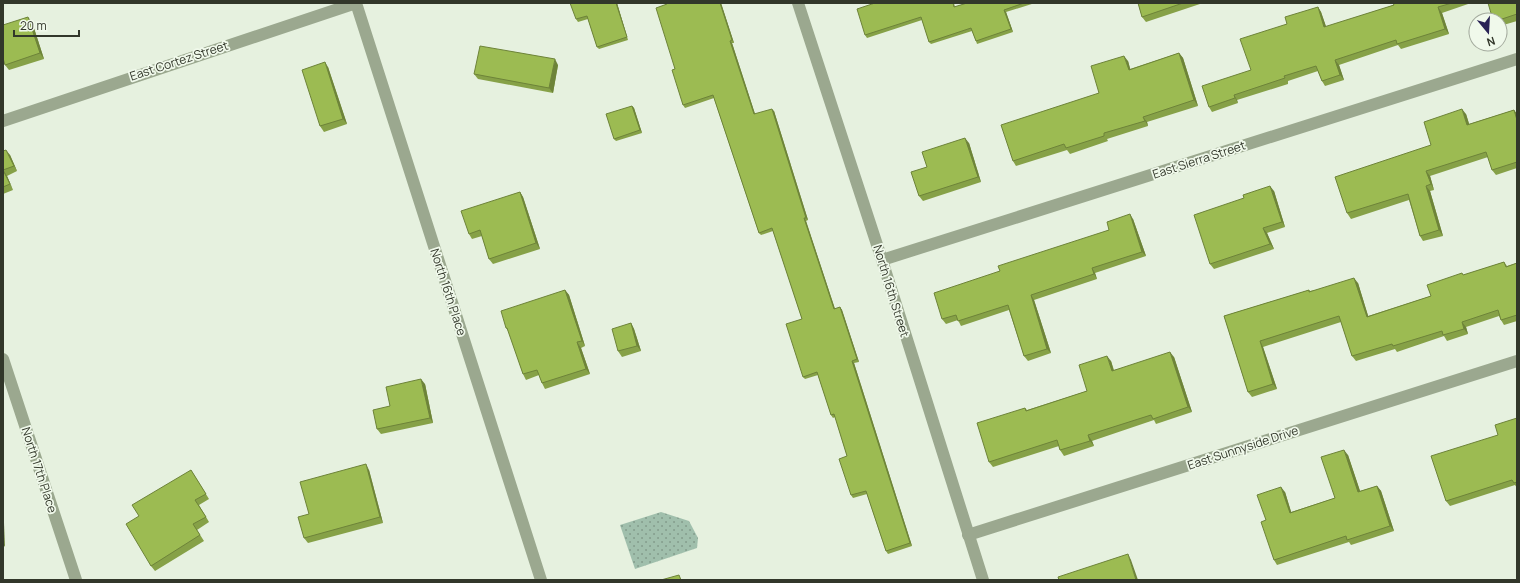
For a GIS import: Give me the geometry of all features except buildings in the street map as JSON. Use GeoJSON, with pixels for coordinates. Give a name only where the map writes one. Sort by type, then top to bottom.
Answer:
{"type":"FeatureCollection","features":[{"type":"Feature","properties":{"kind":"street","name":"East Cortez Street"},"geometry":{"type":"LineString","coordinates":[[3,121],[356,3]]}},
{"type":"Feature","properties":{"kind":"street","name":"North 16th Place"},"geometry":{"type":"LineString","coordinates":[[356,3],[541,580]]}},
{"type":"Feature","properties":{"kind":"street","name":"North 16th Street"},"geometry":{"type":"LineString","coordinates":[[798,3],[882,260],[983,580]]}},
{"type":"Feature","properties":{"kind":"street","name":"East Sierra Street"},"geometry":{"type":"LineString","coordinates":[[882,260],[1517,59]]}},
{"type":"Feature","properties":{"kind":"street","name":"North 17th Place"},"geometry":{"type":"LineString","coordinates":[[3,359],[76,580]]}},
{"type":"Feature","properties":{"kind":"street","name":"East Sunnyside Drive"},"geometry":{"type":"LineString","coordinates":[[968,535],[1517,361]]}},
{"type":"Feature","properties":{"kind":"green space"},"geometry":{"type":"Polygon","coordinates":[[[661,512],[689,521],[698,538],[697,548],[635,569],[620,525],[661,512]]]}}]}
